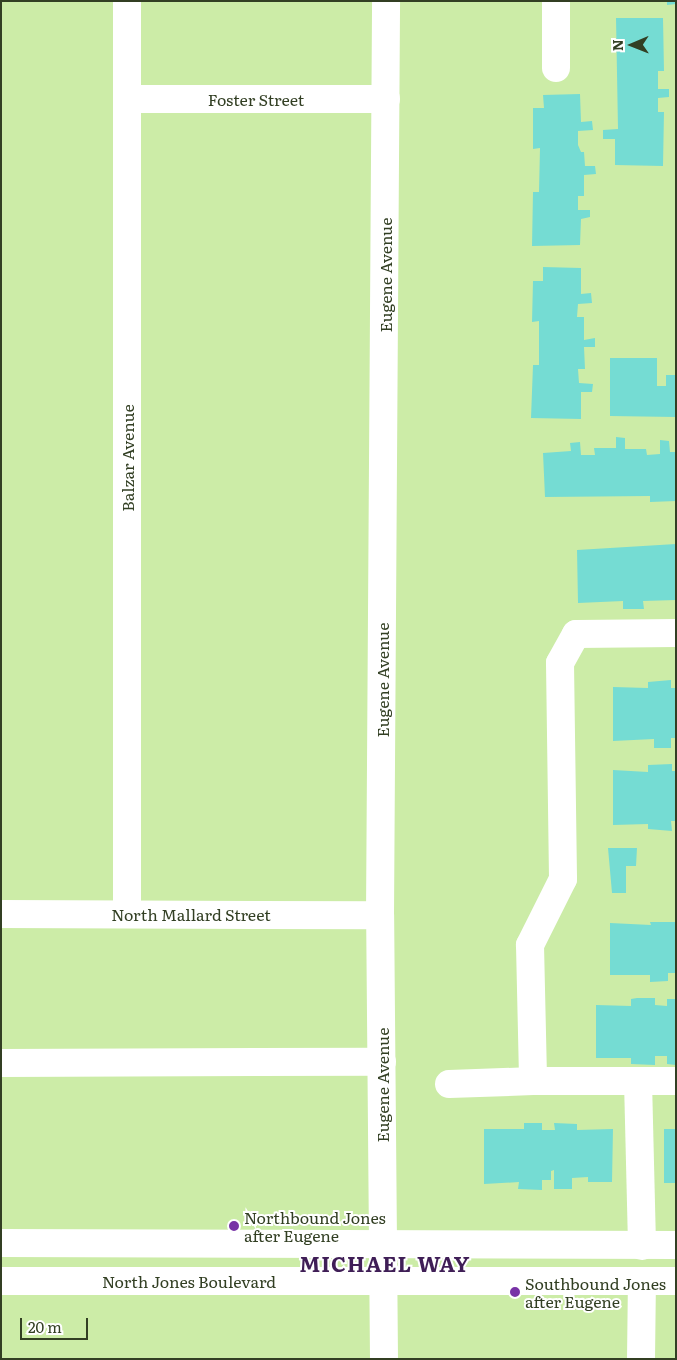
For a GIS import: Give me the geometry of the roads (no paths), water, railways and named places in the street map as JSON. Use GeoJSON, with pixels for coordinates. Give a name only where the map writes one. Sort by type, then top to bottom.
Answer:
{"type":"FeatureCollection","features":[{"type":"Feature","properties":{"kind":"street","name":"Balzar Avenue"},"geometry":{"type":"LineString","coordinates":[[127,1],[127,914]]}},
{"type":"Feature","properties":{"kind":"street","name":"Eugene Avenue"},"geometry":{"type":"LineString","coordinates":[[384,1359],[380,915],[386,1]]}},
{"type":"Feature","properties":{"kind":"street"},"geometry":{"type":"LineString","coordinates":[[556,1],[556,68]]}},
{"type":"Feature","properties":{"kind":"street","name":"Foster Street"},"geometry":{"type":"LineString","coordinates":[[127,99],[386,99]]}},
{"type":"Feature","properties":{"kind":"street"},"geometry":{"type":"LineString","coordinates":[[533,1081],[530,945],[563,879],[560,662],[576,634],[676,632]]}},
{"type":"Feature","properties":{"kind":"street","name":"North Mallard Street"},"geometry":{"type":"LineString","coordinates":[[1,914],[380,915]]}},
{"type":"Feature","properties":{"kind":"street"},"geometry":{"type":"LineString","coordinates":[[1,1063],[382,1062]]}},
{"type":"Feature","properties":{"kind":"street"},"geometry":{"type":"LineString","coordinates":[[449,1084],[533,1081],[676,1081]]}},
{"type":"Feature","properties":{"kind":"street"},"geometry":{"type":"LineString","coordinates":[[638,1081],[642,1246]]}},
{"type":"Feature","properties":{"kind":"street"},"geometry":{"type":"LineString","coordinates":[[1,1243],[676,1245]]}},
{"type":"Feature","properties":{"kind":"street","name":"North Jones Boulevard"},"geometry":{"type":"LineString","coordinates":[[1,1281],[676,1281]]}},
{"type":"Feature","properties":{"kind":"street"},"geometry":{"type":"LineString","coordinates":[[641,1359],[642,1281]]}},
{"type":"Feature","properties":{"kind":"place","name":"Northbound Jones after Eugene"},"geometry":{"type":"Point","coordinates":[234,1226]}},
{"type":"Feature","properties":{"kind":"place","name":"Southbound Jones after Eugene"},"geometry":{"type":"Point","coordinates":[515,1292]}},
{"type":"Feature","properties":{"kind":"district","name":"MICHAEL WAY"},"geometry":{"type":"Point","coordinates":[385,1263]}}]}
